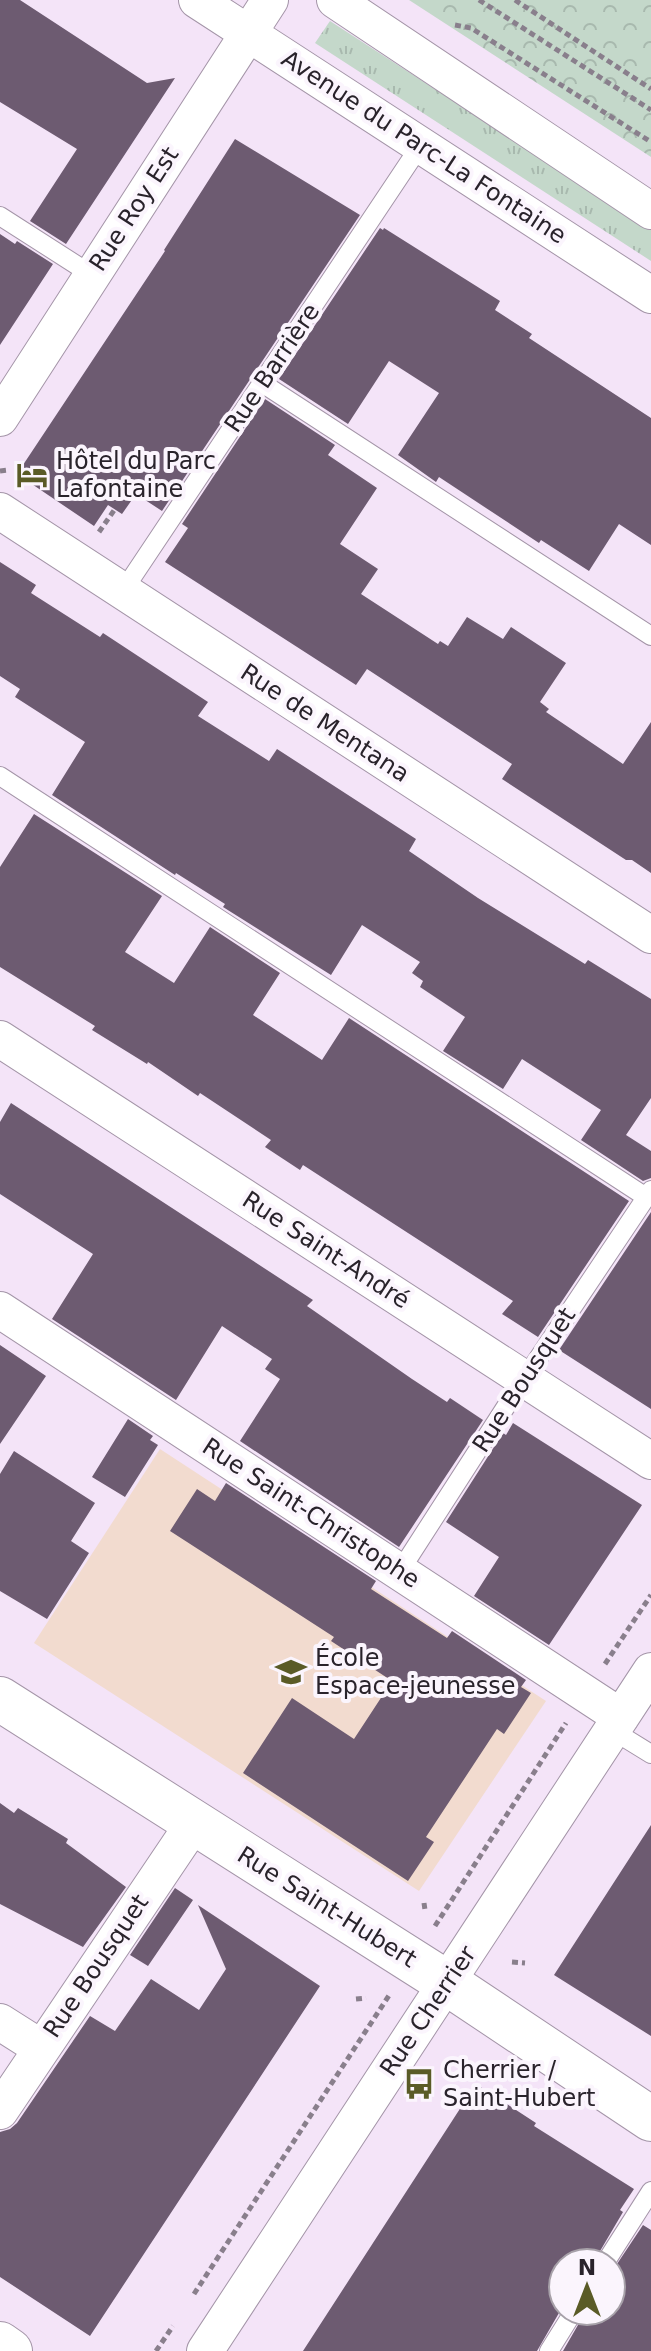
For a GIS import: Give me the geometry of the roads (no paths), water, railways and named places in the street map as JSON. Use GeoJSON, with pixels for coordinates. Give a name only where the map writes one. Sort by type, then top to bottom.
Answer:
{"type":"FeatureCollection","features":[{"type":"Feature","properties":{"kind":"street","name":"Avenue du Parc-La Fontaine"},"geometry":{"type":"LineString","coordinates":[[197,0],[651,295]]}},
{"type":"Feature","properties":{"kind":"street","name":"Rue Roy Est"},"geometry":{"type":"LineString","coordinates":[[0,418],[270,0]]}},
{"type":"Feature","properties":{"kind":"street"},"geometry":{"type":"LineString","coordinates":[[335,0],[651,211]]}},
{"type":"Feature","properties":{"kind":"street","name":"Rue de Mentana"},"geometry":{"type":"LineString","coordinates":[[0,511],[651,935]]}},
{"type":"Feature","properties":{"kind":"street","name":"Rue Saint-André"},"geometry":{"type":"LineString","coordinates":[[0,1039],[651,1461]]}},
{"type":"Feature","properties":{"kind":"street","name":"Rue Saint-Christophe"},"geometry":{"type":"LineString","coordinates":[[0,1310],[400,1571],[616,1723]]}},
{"type":"Feature","properties":{"kind":"street","name":"Rue Cherrier"},"geometry":{"type":"LineString","coordinates":[[205,2351],[651,1671]]}},
{"type":"Feature","properties":{"kind":"street","name":"Rue Saint-Hubert"},"geometry":{"type":"LineString","coordinates":[[0,1699],[447,1983],[651,2119]]}},
{"type":"Feature","properties":{"kind":"street","name":"Rue Bousquet"},"geometry":{"type":"LineString","coordinates":[[0,2111],[194,1823]]}},
{"type":"Feature","properties":{"kind":"street"},"geometry":{"type":"LineString","coordinates":[[0,2022],[41,2048]]}},
{"type":"Feature","properties":{"kind":"street"},"geometry":{"type":"LineString","coordinates":[[0,2344],[10,2351]]}},
{"type":"Feature","properties":{"kind":"lane","name":"Rue Barrière"},"geometry":{"type":"LineString","coordinates":[[123,591],[420,146]]}},
{"type":"Feature","properties":{"kind":"lane"},"geometry":{"type":"LineString","coordinates":[[0,216],[92,275]]}},
{"type":"Feature","properties":{"kind":"lane"},"geometry":{"type":"LineString","coordinates":[[262,383],[651,636]]}},
{"type":"Feature","properties":{"kind":"lane"},"geometry":{"type":"LineString","coordinates":[[0,776],[648,1194]]}},
{"type":"Feature","properties":{"kind":"lane","name":"Rue Bousquet"},"geometry":{"type":"LineString","coordinates":[[400,1571],[648,1194]]}},
{"type":"Feature","properties":{"kind":"lane"},"geometry":{"type":"LineString","coordinates":[[616,1723],[651,1754]]}},
{"type":"Feature","properties":{"kind":"lane"},"geometry":{"type":"LineString","coordinates":[[615,2247],[651,2191]]}},
{"type":"Feature","properties":{"kind":"lane"},"geometry":{"type":"LineString","coordinates":[[549,2351],[564,2327]]}},
{"type":"Feature","properties":{"kind":"place","name":"Hôtel du Parc Lafontaine"},"geometry":{"type":"Point","coordinates":[32,475]}},
{"type":"Feature","properties":{"kind":"place","name":"École Espace-jeunesse"},"geometry":{"type":"Point","coordinates":[291,1672]}},
{"type":"Feature","properties":{"kind":"place","name":"Cherrier / Saint-Hubert"},"geometry":{"type":"Point","coordinates":[419,2084]}}]}
